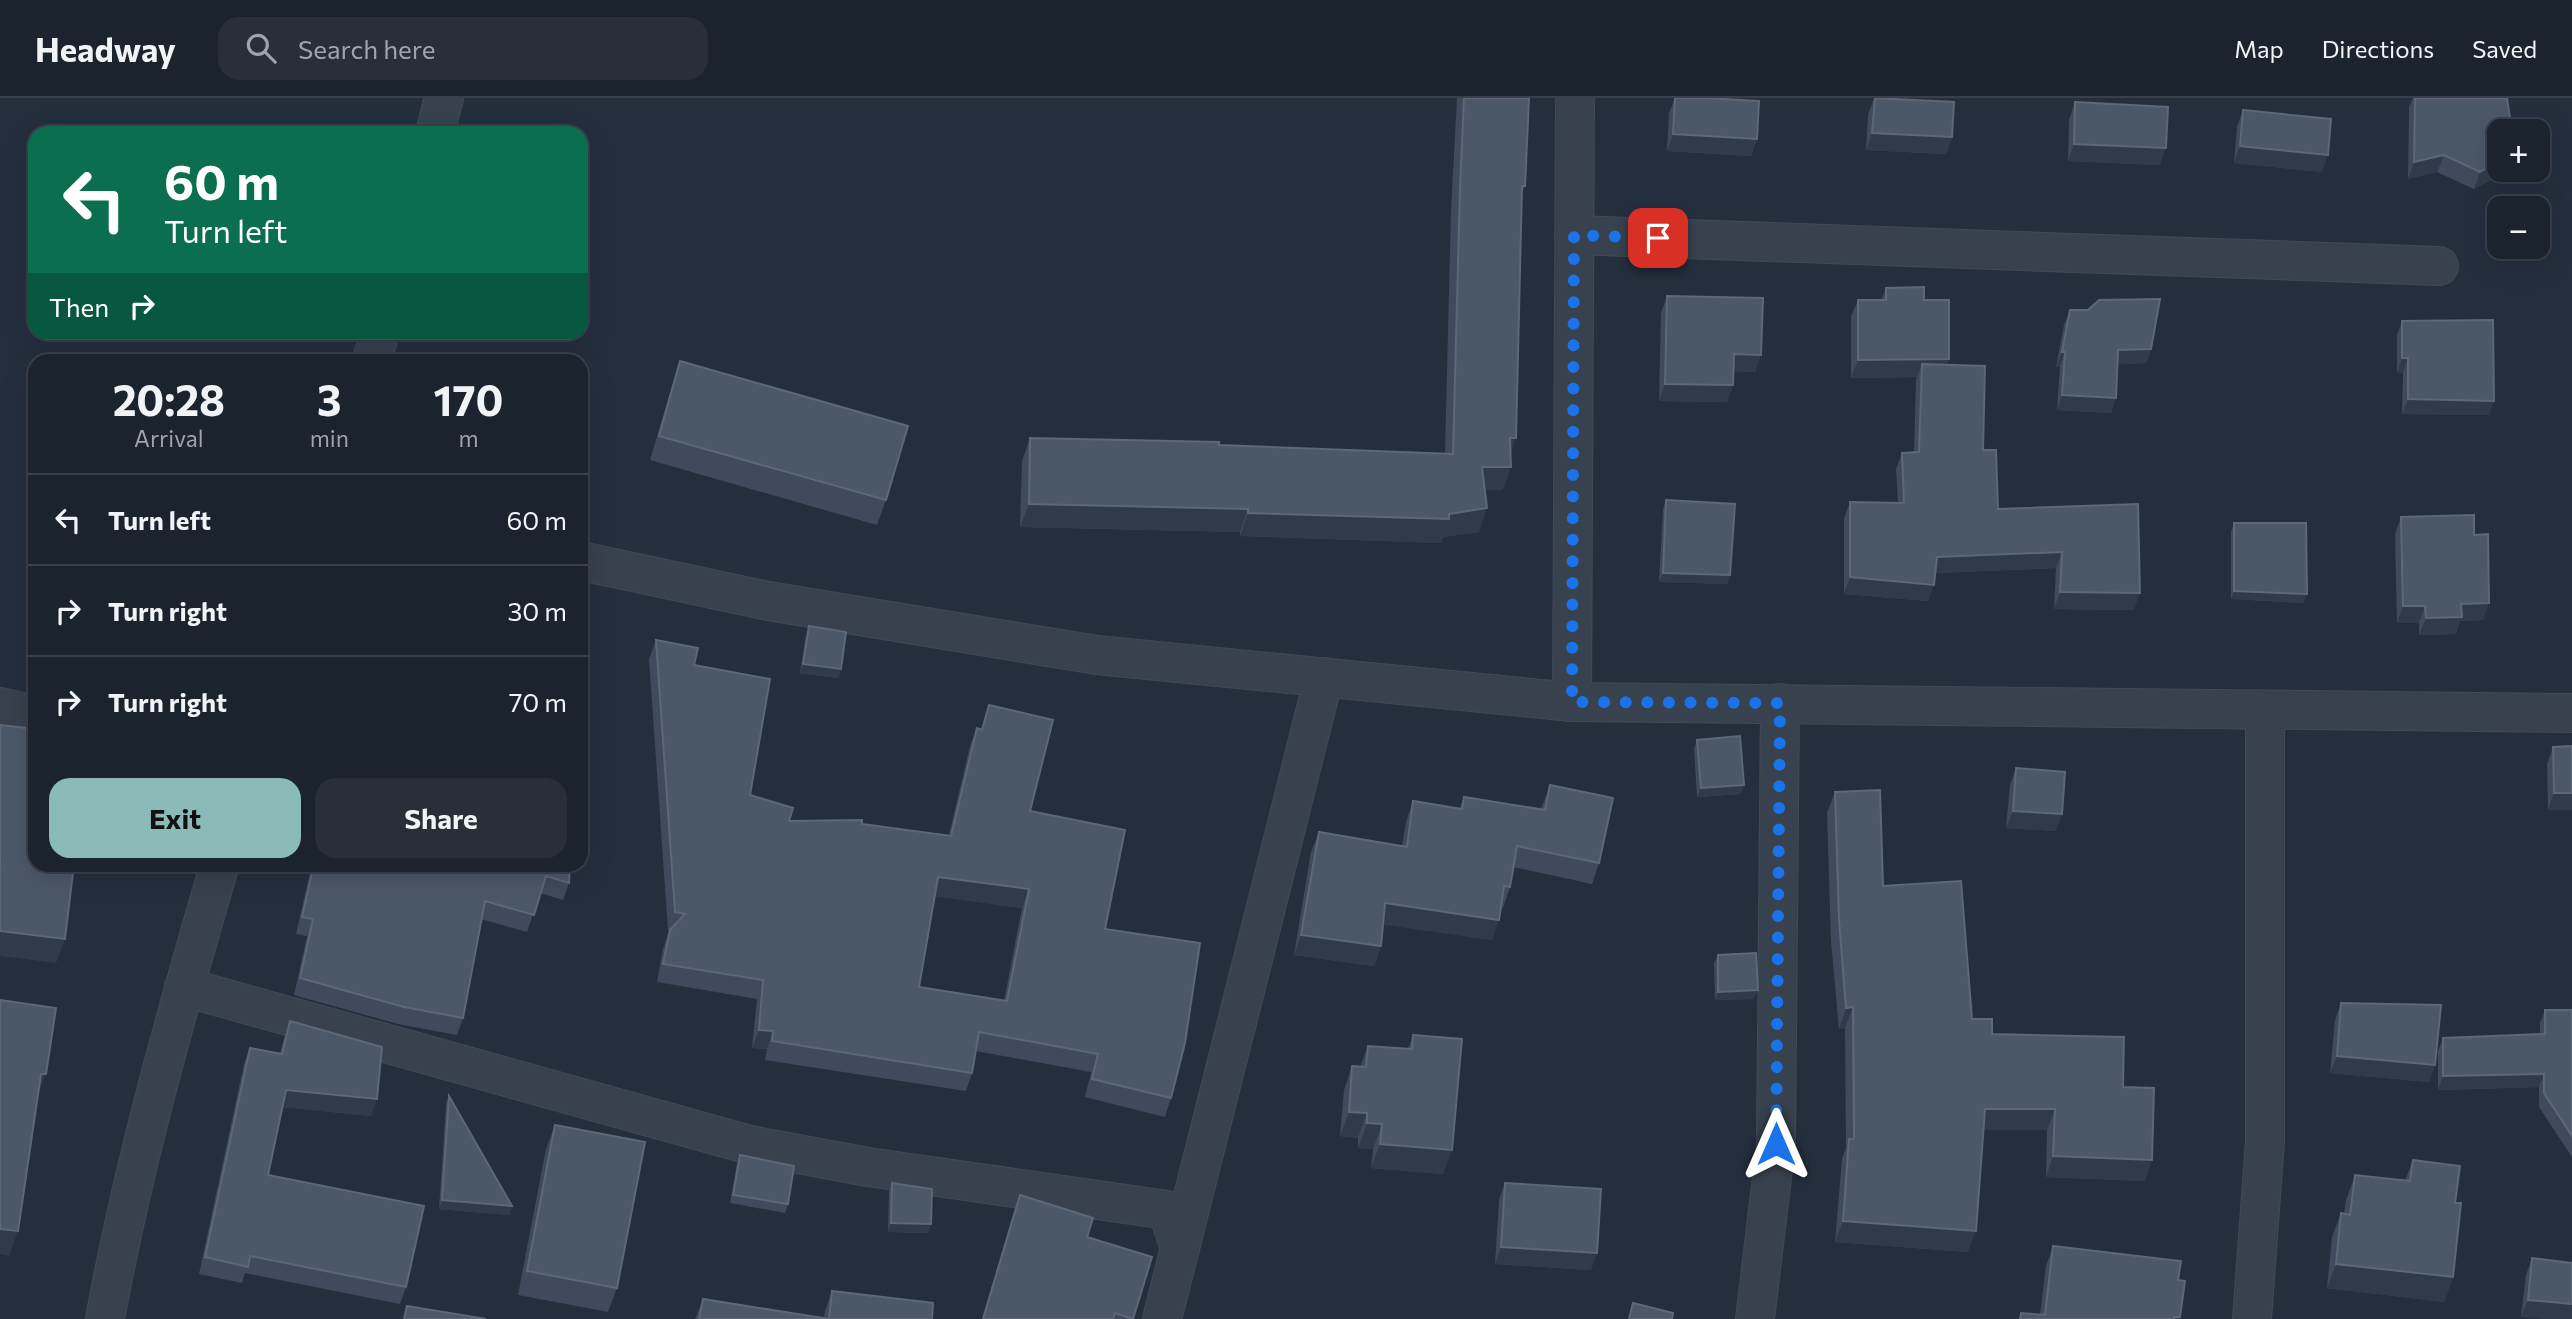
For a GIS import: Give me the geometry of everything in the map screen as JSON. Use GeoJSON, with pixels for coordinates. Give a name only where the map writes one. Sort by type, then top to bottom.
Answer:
{"type":"FeatureCollection","features":[{"type":"Feature","properties":{"kind":"street"},"geometry":{"type":"LineString","coordinates":[[437,126],[444,98]]}},
{"type":"Feature","properties":{"kind":"street"},"geometry":{"type":"LineString","coordinates":[[1572,702],[1575,98]]}},
{"type":"Feature","properties":{"kind":"street"},"geometry":{"type":"LineString","coordinates":[[1574,235],[2440,266]]}},
{"type":"Feature","properties":{"kind":"street"},"geometry":{"type":"LineString","coordinates":[[588,562],[768,601],[1097,655],[1572,702],[2572,713]]}},
{"type":"Feature","properties":{"kind":"street"},"geometry":{"type":"LineString","coordinates":[[1162,1319],[1324,677]]}},
{"type":"Feature","properties":{"kind":"street"},"geometry":{"type":"LineString","coordinates":[[1755,1319],[1776,1144],[1780,703]]}},
{"type":"Feature","properties":{"kind":"street"},"geometry":{"type":"LineString","coordinates":[[0,707],[28,713]]}},
{"type":"Feature","properties":{"kind":"street"},"geometry":{"type":"LineString","coordinates":[[2252,1319],[2264,1141],[2265,709]]}},
{"type":"Feature","properties":{"kind":"street"},"geometry":{"type":"LineString","coordinates":[[105,1319],[117,1252],[184,987],[218,872]]}},
{"type":"Feature","properties":{"kind":"street"},"geometry":{"type":"LineString","coordinates":[[184,987],[750,1145],[868,1167],[1167,1210],[1180,1248]]}},
{"type":"Feature","properties":{"kind":"building"},"geometry":{"type":"Polygon","coordinates":[[[1464,98],[1529,98],[1525,186],[1522,186],[1516,438],[1510,438],[1511,467],[1482,467],[1487,508],[1449,514],[1449,519],[1248,513],[1248,509],[1029,504],[1030,438],[1219,442],[1219,445],[1453,454],[1464,98]]]}},
{"type":"Feature","properties":{"kind":"building"},"geometry":{"type":"Polygon","coordinates":[[[1675,98],[1759,101],[1757,139],[1673,134],[1675,98]]]}},
{"type":"Feature","properties":{"kind":"building"},"geometry":{"type":"Polygon","coordinates":[[[1875,98],[1954,102],[1952,137],[1872,133],[1875,98]]]}},
{"type":"Feature","properties":{"kind":"building"},"geometry":{"type":"Polygon","coordinates":[[[2415,98],[2507,98],[2510,119],[2487,119],[2487,168],[2480,172],[2444,155],[2414,162],[2415,98]]]}},
{"type":"Feature","properties":{"kind":"building"},"geometry":{"type":"Polygon","coordinates":[[[2075,102],[2168,107],[2166,148],[2074,144],[2075,102]]]}},
{"type":"Feature","properties":{"kind":"building"},"geometry":{"type":"Polygon","coordinates":[[[2243,110],[2331,119],[2328,155],[2240,146],[2243,110]]]}},
{"type":"Feature","properties":{"kind":"building"},"geometry":{"type":"Polygon","coordinates":[[[1924,287],[1924,300],[1949,300],[1949,359],[1858,360],[1858,300],[1886,300],[1886,288],[1924,287]]]}},
{"type":"Feature","properties":{"kind":"building"},"geometry":{"type":"Polygon","coordinates":[[[1667,296],[1763,298],[1761,355],[1734,354],[1733,385],[1665,384],[1667,296]]]}},
{"type":"Feature","properties":{"kind":"building"},"geometry":{"type":"Polygon","coordinates":[[[2160,299],[2151,349],[2118,350],[2116,398],[2062,395],[2065,352],[2062,352],[2070,310],[2088,310],[2099,300],[2160,299]]]}},
{"type":"Feature","properties":{"kind":"building"},"geometry":{"type":"Polygon","coordinates":[[[2493,320],[2494,401],[2408,399],[2408,358],[2402,358],[2402,321],[2493,320]]]}},
{"type":"Feature","properties":{"kind":"building"},"geometry":{"type":"Polygon","coordinates":[[[680,361],[908,426],[886,500],[659,436],[680,361]]]}},
{"type":"Feature","properties":{"kind":"building"},"geometry":{"type":"Polygon","coordinates":[[[1922,364],[1985,366],[1983,450],[1996,450],[1998,509],[2138,504],[2140,593],[2060,592],[2062,552],[1937,557],[1934,585],[1850,577],[1850,502],[1904,503],[1902,453],[1919,452],[1922,364]]]}},
{"type":"Feature","properties":{"kind":"building"},"geometry":{"type":"Polygon","coordinates":[[[1666,500],[1735,504],[1730,575],[1663,573],[1666,500]]]}},
{"type":"Feature","properties":{"kind":"building"},"geometry":{"type":"Polygon","coordinates":[[[2474,515],[2474,535],[2488,534],[2489,603],[2461,604],[2462,617],[2426,618],[2425,606],[2403,606],[2401,517],[2474,515]]]}},
{"type":"Feature","properties":{"kind":"building"},"geometry":{"type":"Polygon","coordinates":[[[2234,523],[2306,523],[2307,594],[2234,591],[2234,523]]]}},
{"type":"Feature","properties":{"kind":"building"},"geometry":{"type":"Polygon","coordinates":[[[809,626],[846,632],[841,669],[803,664],[809,626]]]}},
{"type":"Feature","properties":{"kind":"building"},"geometry":{"type":"Polygon","coordinates":[[[656,640],[698,648],[694,665],[770,679],[750,795],[793,808],[789,821],[862,820],[862,824],[951,836],[977,728],[982,730],[989,705],[1053,720],[1030,811],[1125,830],[1105,929],[1200,943],[1185,1043],[1171,1098],[1092,1079],[1098,1054],[979,1032],[972,1073],[772,1041],[773,1031],[759,1030],[763,980],[663,964],[670,930],[685,914],[675,912],[656,640]],[[938,877],[919,987],[1007,1001],[1029,889],[938,877]]]}},
{"type":"Feature","properties":{"kind":"building"},"geometry":{"type":"Polygon","coordinates":[[[0,725],[28,728],[28,872],[73,872],[65,939],[0,931],[0,725]]]}},
{"type":"Feature","properties":{"kind":"building"},"geometry":{"type":"Polygon","coordinates":[[[1740,736],[1744,785],[1701,788],[1697,740],[1740,736]]]}},
{"type":"Feature","properties":{"kind":"building"},"geometry":{"type":"Polygon","coordinates":[[[2572,746],[2572,793],[2554,793],[2553,747],[2572,746]]]}},
{"type":"Feature","properties":{"kind":"building"},"geometry":{"type":"Polygon","coordinates":[[[2016,768],[2065,772],[2062,814],[2013,811],[2016,768]]]}},
{"type":"Feature","properties":{"kind":"building"},"geometry":{"type":"Polygon","coordinates":[[[1550,785],[1613,798],[1599,863],[1517,846],[1510,887],[1504,886],[1499,920],[1385,903],[1381,946],[1301,935],[1319,832],[1407,847],[1413,801],[1462,809],[1464,797],[1545,810],[1550,785]]]}},
{"type":"Feature","properties":{"kind":"building"},"geometry":{"type":"Polygon","coordinates":[[[1880,790],[1883,886],[1961,881],[1972,1019],[1992,1019],[1992,1034],[2124,1037],[2123,1087],[2154,1088],[2152,1160],[2053,1156],[2055,1109],[1985,1109],[1976,1231],[1843,1221],[1849,1139],[1854,1139],[1853,1007],[1846,1008],[1839,920],[1835,792],[1880,790]]]}},
{"type":"Feature","properties":{"kind":"building"},"geometry":{"type":"Polygon","coordinates":[[[312,872],[570,872],[569,883],[546,876],[534,915],[485,901],[463,1018],[404,1007],[300,978],[313,919],[302,917],[312,872]]]}},
{"type":"Feature","properties":{"kind":"building"},"geometry":{"type":"Polygon","coordinates":[[[1756,953],[1758,990],[1718,992],[1718,955],[1756,953]]]}},
{"type":"Feature","properties":{"kind":"building"},"geometry":{"type":"Polygon","coordinates":[[[0,1000],[56,1008],[46,1074],[41,1074],[18,1231],[0,1229],[0,1000]]]}},
{"type":"Feature","properties":{"kind":"building"},"geometry":{"type":"Polygon","coordinates":[[[2341,1003],[2441,1005],[2435,1065],[2337,1056],[2341,1003]]]}},
{"type":"Feature","properties":{"kind":"building"},"geometry":{"type":"Polygon","coordinates":[[[2545,1010],[2572,1010],[2572,1136],[2544,1093],[2544,1074],[2443,1076],[2443,1038],[2545,1034],[2545,1010]]]}},
{"type":"Feature","properties":{"kind":"building"},"geometry":{"type":"Polygon","coordinates":[[[290,1021],[382,1047],[377,1099],[286,1090],[268,1175],[424,1206],[406,1287],[250,1256],[248,1267],[205,1257],[250,1048],[282,1054],[290,1021]]]}},
{"type":"Feature","properties":{"kind":"building"},"geometry":{"type":"Polygon","coordinates":[[[1413,1035],[1462,1039],[1452,1150],[1380,1144],[1382,1124],[1367,1123],[1367,1113],[1349,1112],[1352,1066],[1366,1067],[1368,1046],[1412,1049],[1413,1035]]]}},
{"type":"Feature","properties":{"kind":"building"},"geometry":{"type":"Polygon","coordinates":[[[449,1096],[512,1206],[442,1200],[449,1096]]]}},
{"type":"Feature","properties":{"kind":"building"},"geometry":{"type":"Polygon","coordinates":[[[555,1125],[645,1142],[617,1288],[527,1271],[555,1125]]]}},
{"type":"Feature","properties":{"kind":"building"},"geometry":{"type":"Polygon","coordinates":[[[740,1155],[794,1166],[788,1204],[733,1195],[740,1155]]]}},
{"type":"Feature","properties":{"kind":"building"},"geometry":{"type":"Polygon","coordinates":[[[2413,1160],[2460,1166],[2455,1203],[2461,1203],[2453,1277],[2336,1264],[2341,1213],[2350,1215],[2355,1175],[2410,1181],[2413,1160]]]}},
{"type":"Feature","properties":{"kind":"building"},"geometry":{"type":"Polygon","coordinates":[[[892,1183],[932,1189],[931,1224],[891,1223],[892,1183]]]}},
{"type":"Feature","properties":{"kind":"building"},"geometry":{"type":"Polygon","coordinates":[[[1505,1183],[1601,1189],[1597,1253],[1501,1247],[1505,1183]]]}},
{"type":"Feature","properties":{"kind":"building"},"geometry":{"type":"Polygon","coordinates":[[[1020,1195],[1093,1218],[1087,1237],[1152,1257],[1133,1319],[1115,1313],[1113,1319],[983,1319],[1020,1195]]]}},
{"type":"Feature","properties":{"kind":"building"},"geometry":{"type":"Polygon","coordinates":[[[2053,1246],[2181,1261],[2178,1280],[2185,1281],[2180,1317],[2020,1319],[2021,1313],[2045,1315],[2053,1246]]]}},
{"type":"Feature","properties":{"kind":"building"},"geometry":{"type":"Polygon","coordinates":[[[2532,1258],[2572,1263],[2572,1304],[2528,1300],[2532,1258]]]}},
{"type":"Feature","properties":{"kind":"building"},"geometry":{"type":"Polygon","coordinates":[[[832,1291],[933,1303],[932,1319],[829,1319],[832,1291]]]}},
{"type":"Feature","properties":{"kind":"building"},"geometry":{"type":"Polygon","coordinates":[[[703,1299],[829,1319],[699,1319],[703,1299]]]}},
{"type":"Feature","properties":{"kind":"building"},"geometry":{"type":"Polygon","coordinates":[[[1633,1303],[1673,1313],[1672,1319],[1629,1319],[1633,1303]]]}},
{"type":"Feature","properties":{"kind":"building"},"geometry":{"type":"Polygon","coordinates":[[[407,1306],[486,1319],[404,1319],[407,1306]]]}},
{"type":"Feature","properties":{"kind":"route"},"geometry":{"type":"LineString","coordinates":[[1658,238],[1574,235],[1572,702],[1780,703],[1776,1144]]}}]}
